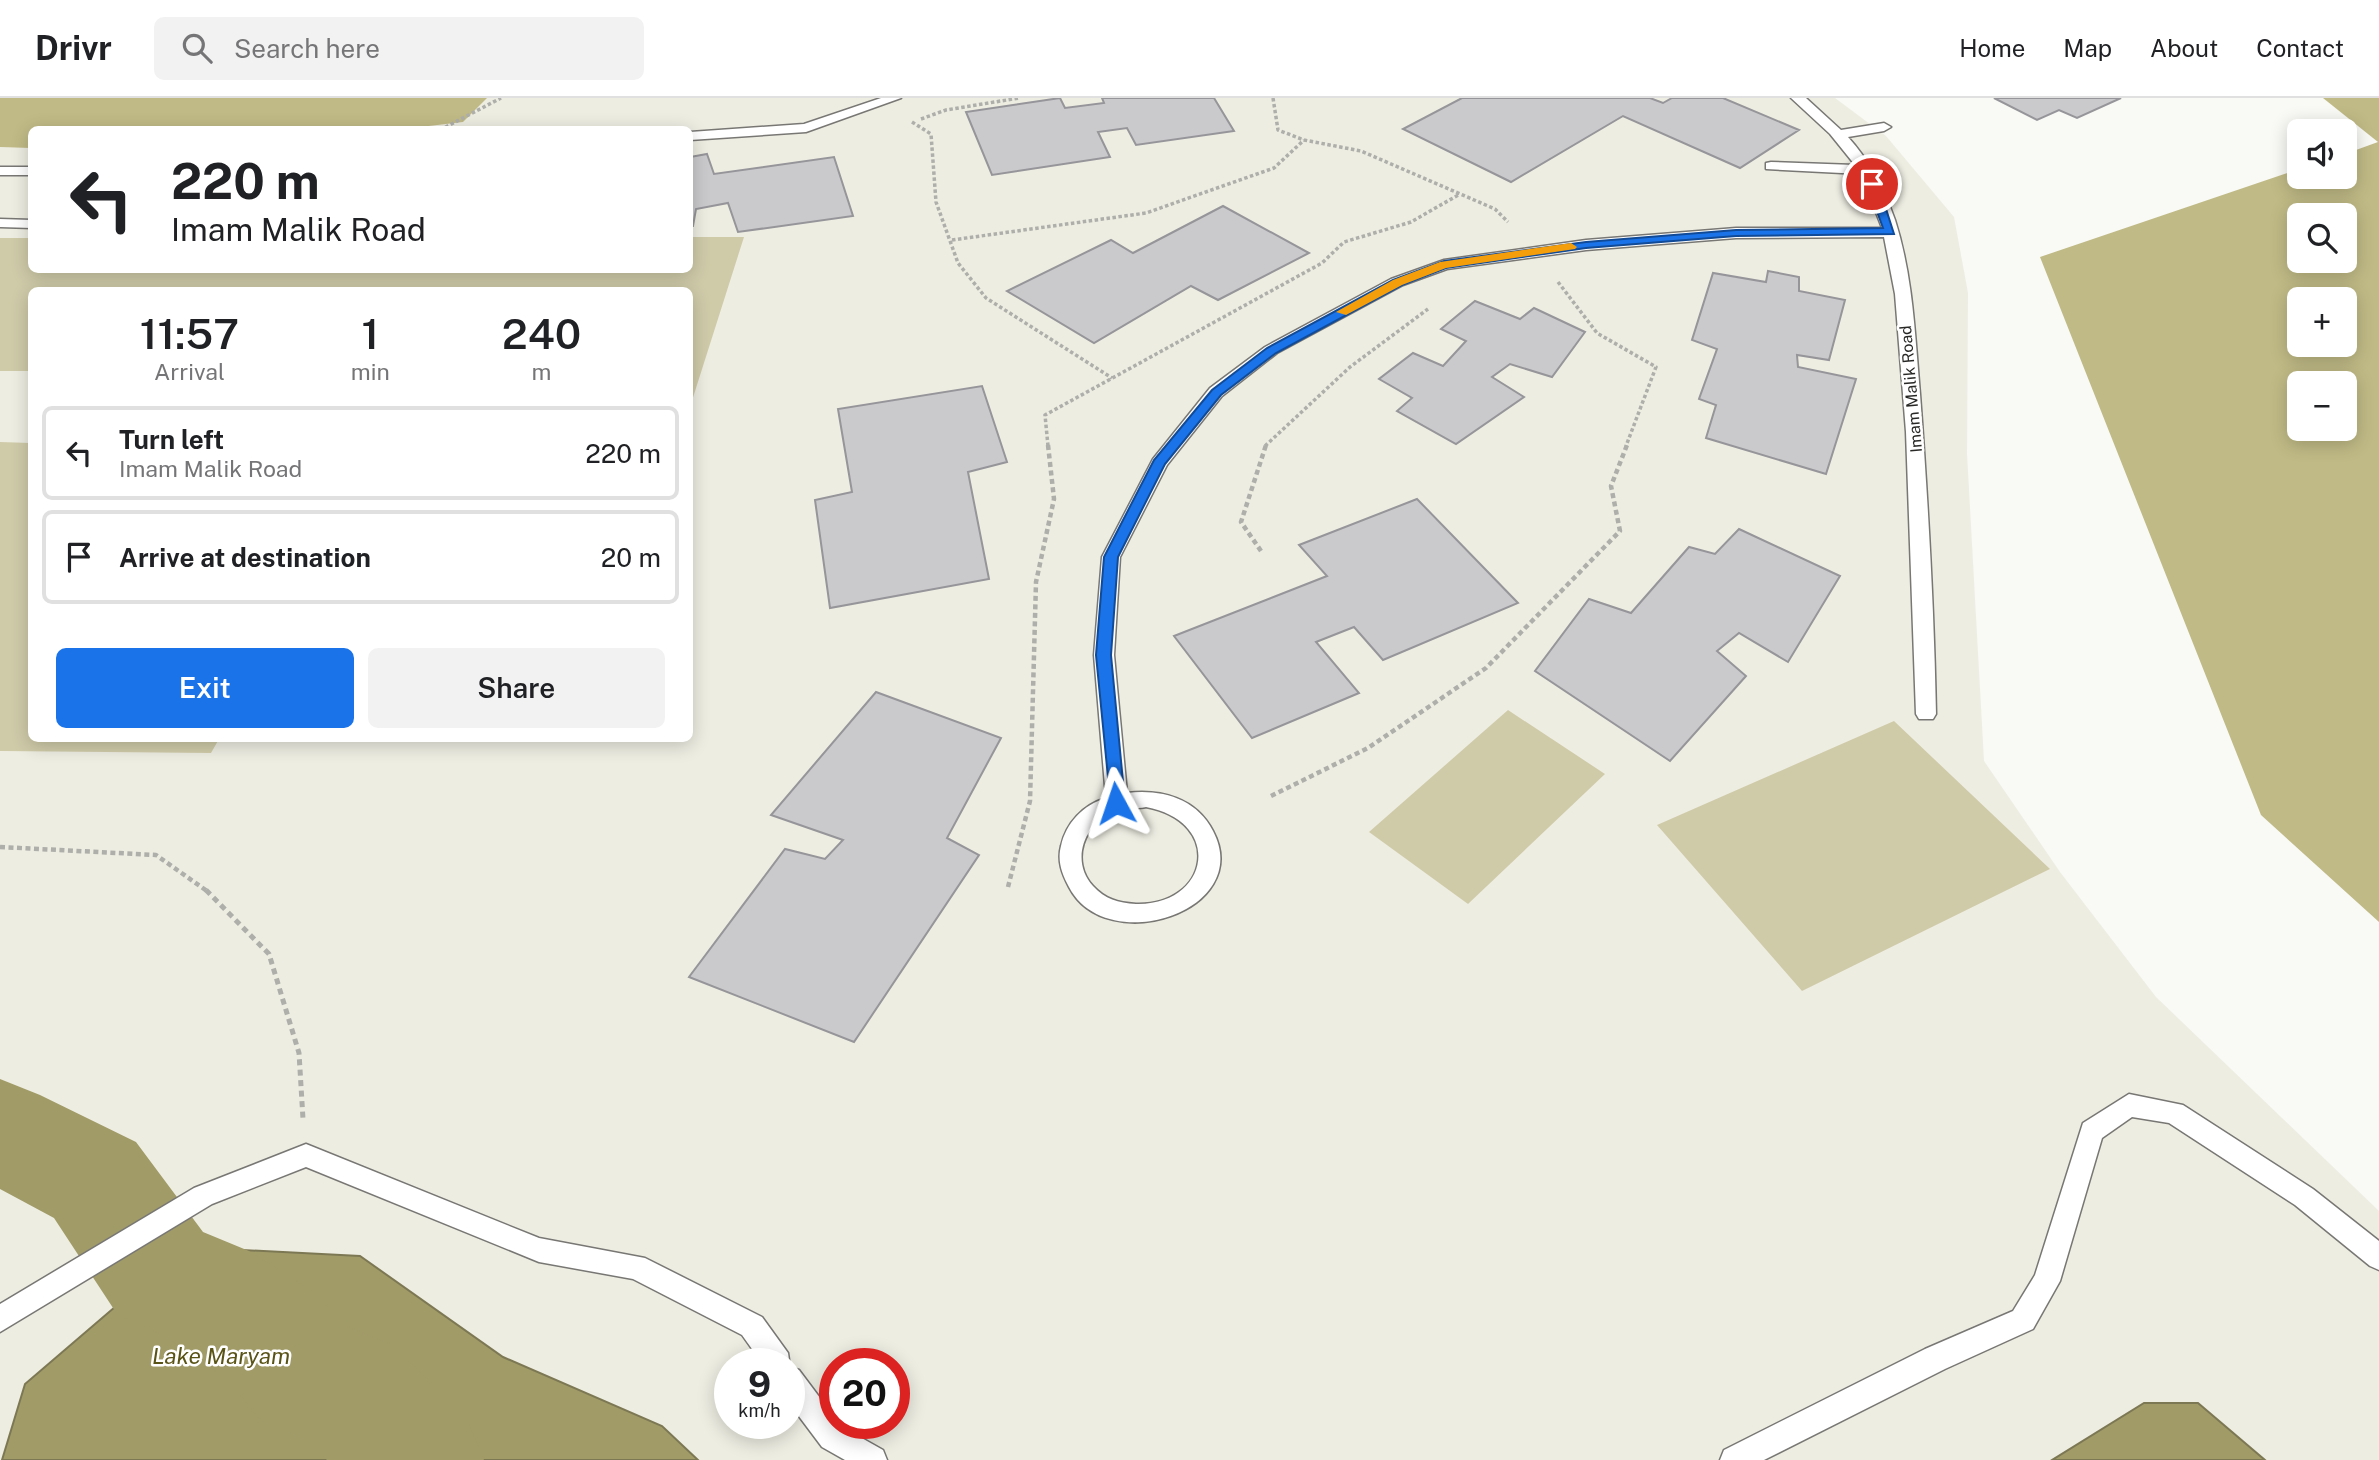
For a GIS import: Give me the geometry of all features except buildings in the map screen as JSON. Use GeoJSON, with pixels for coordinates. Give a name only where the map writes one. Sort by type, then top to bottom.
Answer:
{"type":"FeatureCollection","features":[{"type":"Feature","properties":{"kind":"lane"},"geometry":{"type":"LineString","coordinates":[[693,136],[806,128],[894,98]]}},
{"type":"Feature","properties":{"kind":"lane","name":"Imam Malik Road"},"geometry":{"type":"LineString","coordinates":[[1798,98],[1840,134],[1880,197],[1903,289],[1917,465],[1926,714]]}},
{"type":"Feature","properties":{"kind":"lane"},"geometry":{"type":"LineString","coordinates":[[1840,134],[1884,127]]}},
{"type":"Feature","properties":{"kind":"lane"},"geometry":{"type":"LineString","coordinates":[[1771,166],[1865,170]]}},
{"type":"Feature","properties":{"kind":"lane"},"geometry":{"type":"LineString","coordinates":[[0,171],[28,172]]}},
{"type":"Feature","properties":{"kind":"lane"},"geometry":{"type":"LineString","coordinates":[[0,223],[28,223]]}},
{"type":"Feature","properties":{"kind":"lane"},"geometry":{"type":"LineString","coordinates":[[1116,803],[1104,655],[1111,557],[1159,463],[1216,393],[1272,351],[1397,282],[1444,265],[1535,251],[1736,233],[1890,232]]}},
{"type":"Feature","properties":{"kind":"lane"},"geometry":{"type":"LineString","coordinates":[[1146,799],[1170,804],[1189,815],[1204,830],[1211,857],[1205,877],[1190,896],[1170,908],[1140,914],[1114,911],[1092,901],[1076,884],[1068,862],[1070,842],[1086,819],[1105,806],[1116,803],[1146,799]]}},
{"type":"Feature","properties":{"kind":"lane"},"geometry":{"type":"LineString","coordinates":[[1734,1460],[1923,1365],[2023,1320],[2047,1281],[2092,1131],[2129,1105],[2174,1113],[2304,1197],[2379,1257]]}},
{"type":"Feature","properties":{"kind":"lane"},"geometry":{"type":"LineString","coordinates":[[0,1319],[203,1196],[306,1155],[539,1250],[636,1267],[752,1326],[767,1348]]}},
{"type":"Feature","properties":{"kind":"lane"},"geometry":{"type":"LineString","coordinates":[[805,1401],[832,1437],[873,1460]]}},
{"type":"Feature","properties":{"kind":"path"},"geometry":{"type":"LineString","coordinates":[[448,126],[501,98]]}},
{"type":"Feature","properties":{"kind":"path"},"geometry":{"type":"LineString","coordinates":[[1271,796],[1368,748],[1486,668],[1620,531],[1611,486],[1656,367],[1597,333],[1567,298],[1543,258],[1495,209],[1361,151],[1304,141],[1278,130],[1273,98]]}},
{"type":"Feature","properties":{"kind":"path"},"geometry":{"type":"LineString","coordinates":[[905,117],[930,134],[936,202],[952,240],[958,263],[986,298],[1112,378]]}},
{"type":"Feature","properties":{"kind":"path"},"geometry":{"type":"LineString","coordinates":[[952,240],[1146,213],[1274,168],[1304,141]]}},
{"type":"Feature","properties":{"kind":"path"},"geometry":{"type":"LineString","coordinates":[[1261,551],[1241,522],[1264,447],[1350,367],[1433,305]]}},
{"type":"Feature","properties":{"kind":"path"},"geometry":{"type":"LineString","coordinates":[[0,847],[156,855],[201,885],[269,954],[299,1053],[306,1155]]}},
{"type":"Feature","properties":{"kind":"shaded area"},"geometry":{"type":"Polygon","coordinates":[[[0,98],[1835,98],[1886,136],[1954,217],[1968,293],[1967,454],[1984,761],[2060,872],[2156,997],[2379,1211],[2379,1460],[0,1460],[0,98]]]}},
{"type":"Feature","properties":{"kind":"shaded area"},"geometry":{"type":"Polygon","coordinates":[[[0,98],[487,98],[463,122],[429,126],[28,126],[28,148],[0,147],[0,98]]]}},
{"type":"Feature","properties":{"kind":"shaded area"},"geometry":{"type":"Polygon","coordinates":[[[2323,98],[2379,98],[2379,922],[2261,815],[2040,257],[2287,173],[2287,189],[2357,189],[2357,150],[2378,142],[2357,125],[2357,119],[2349,119],[2323,98]]]}},
{"type":"Feature","properties":{"kind":"shaded area"},"geometry":{"type":"Polygon","coordinates":[[[693,237],[744,237],[693,398],[693,287],[28,287],[28,371],[0,371],[0,238],[28,238],[28,273],[693,273],[693,237]]]}},
{"type":"Feature","properties":{"kind":"shaded area"},"geometry":{"type":"Polygon","coordinates":[[[0,442],[28,443],[28,742],[217,742],[211,753],[0,751],[0,442]]]}},
{"type":"Feature","properties":{"kind":"shaded area"},"geometry":{"type":"Polygon","coordinates":[[[1508,710],[1605,774],[1468,904],[1369,832],[1508,710]]]}},
{"type":"Feature","properties":{"kind":"shaded area"},"geometry":{"type":"Polygon","coordinates":[[[1894,721],[2050,869],[1802,991],[1657,825],[1894,721]]]}},
{"type":"Feature","properties":{"kind":"water","name":"Lake Maryam"},"geometry":{"type":"Polygon","coordinates":[[[185,1247],[360,1256],[503,1357],[662,1426],[698,1460],[2,1460],[25,1384],[185,1247]]]}},
{"type":"Feature","properties":{"kind":"water"},"geometry":{"type":"Polygon","coordinates":[[[2144,1403],[2198,1403],[2265,1460],[2052,1460],[2144,1403]]]}},
{"type":"Feature","properties":{"kind":"waterway"},"geometry":{"type":"LineString","coordinates":[[0,1131],[95,1180],[160,1273],[206,1293],[270,1335],[306,1376],[345,1389],[419,1460]]}},
{"type":"Feature","properties":{"kind":"slow traffic"},"geometry":{"type":"LineString","coordinates":[[1342,312],[1397,282],[1444,265],[1571,247]]}},
{"type":"Feature","properties":{"kind":"route"},"geometry":{"type":"LineString","coordinates":[[1116,803],[1104,655],[1111,557],[1159,463],[1216,393],[1272,351],[1397,282],[1444,265],[1586,245],[1736,233],[1890,232],[1880,197],[1872,184]]}}]}
